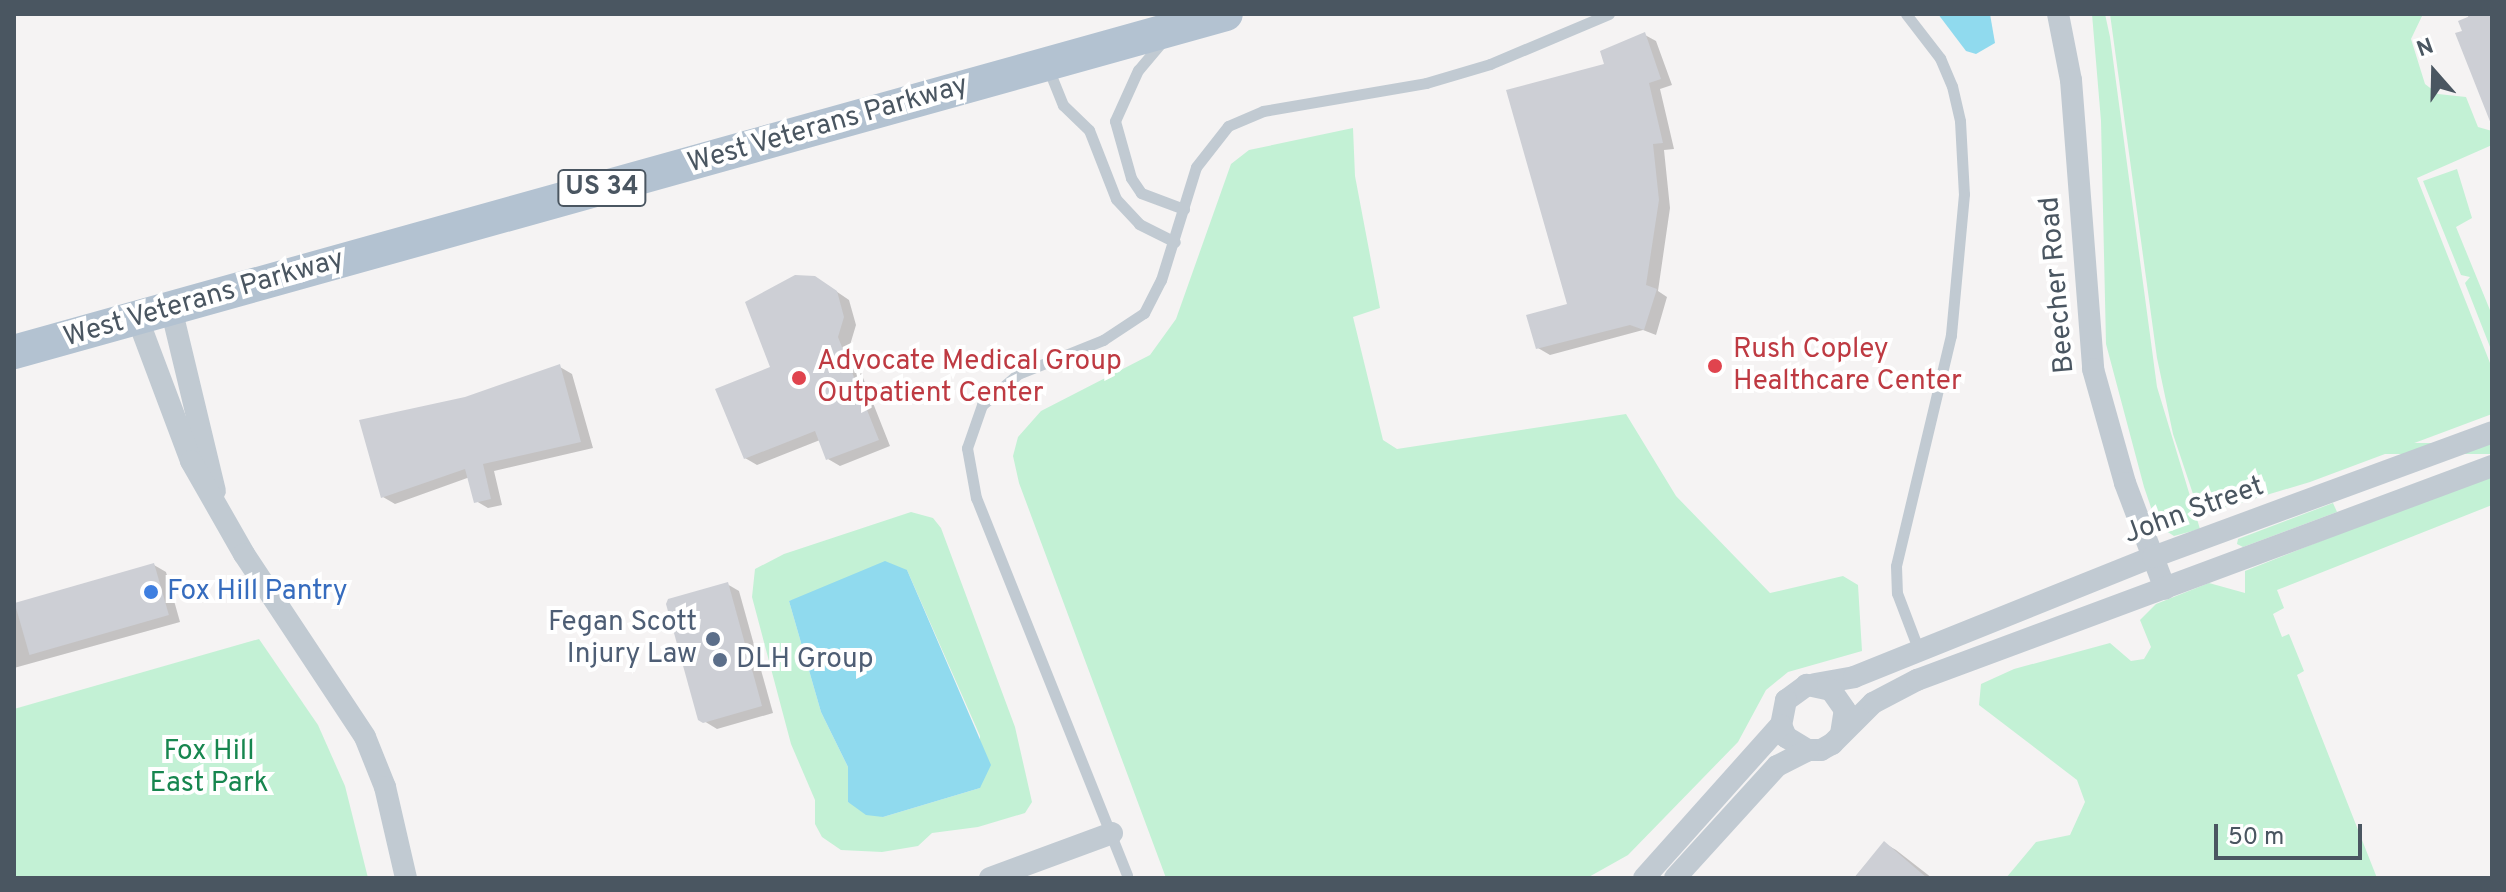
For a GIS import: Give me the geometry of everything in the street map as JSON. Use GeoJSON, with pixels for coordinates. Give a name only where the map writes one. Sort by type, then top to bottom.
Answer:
{"type":"FeatureCollection","features":[{"type":"Feature","properties":{"kind":"main road","name":"West Veterans Parkway"},"geometry":{"type":"LineString","coordinates":[[14,352],[1226,14]]}},
{"type":"Feature","properties":{"kind":"street","name":"Beecher Road"},"geometry":{"type":"LineString","coordinates":[[2058,14],[2071,80],[2093,369],[2125,483],[2165,589]]}},
{"type":"Feature","properties":{"kind":"street"},"geometry":{"type":"LineString","coordinates":[[171,308],[205,434],[216,500]]}},
{"type":"Feature","properties":{"kind":"street"},"geometry":{"type":"LineString","coordinates":[[137,317],[191,461],[216,500],[244,554],[365,737],[385,787],[406,878]]}},
{"type":"Feature","properties":{"kind":"street","name":"John Street"},"geometry":{"type":"LineString","coordinates":[[1807,685],[1854,677],[2153,557],[2492,432]]}},
{"type":"Feature","properties":{"kind":"street"},"geometry":{"type":"LineString","coordinates":[[1675,878],[1777,766],[1808,750],[1821,750],[1873,703],[1928,676],[2492,466]]}},
{"type":"Feature","properties":{"kind":"street"},"geometry":{"type":"LineString","coordinates":[[1919,651],[1928,676]]}},
{"type":"Feature","properties":{"kind":"street"},"geometry":{"type":"LineString","coordinates":[[1644,878],[1781,725],[1786,700],[1807,685],[1823,687],[1837,695],[1846,718],[1841,734]]}},
{"type":"Feature","properties":{"kind":"street"},"geometry":{"type":"LineString","coordinates":[[1781,725],[1786,737],[1808,750]]}},
{"type":"Feature","properties":{"kind":"street"},"geometry":{"type":"LineString","coordinates":[[990,878],[1112,833]]}},
{"type":"Feature","properties":{"kind":"lane"},"geometry":{"type":"LineString","coordinates":[[1127,875],[976,498],[967,448],[971,425],[996,388],[1127,328],[1144,313],[1175,242],[1202,154],[1228,126],[1245,117],[1426,83],[1490,64],[1609,14]]}},
{"type":"Feature","properties":{"kind":"lane"},"geometry":{"type":"LineString","coordinates":[[1906,14],[1940,58],[1952,86],[1960,121],[1964,194],[1951,335],[1896,566],[1897,593],[1919,651]]}},
{"type":"Feature","properties":{"kind":"lane"},"geometry":{"type":"LineString","coordinates":[[1173,29],[1138,70],[1115,121],[1126,166],[1141,193],[1184,209]]}},
{"type":"Feature","properties":{"kind":"lane"},"geometry":{"type":"LineString","coordinates":[[1046,63],[1063,105],[1089,130],[1116,199],[1139,224],[1175,242]]}},
{"type":"Feature","properties":{"kind":"green space"},"geometry":{"type":"Polygon","coordinates":[[[2092,14],[2105,14],[2110,37],[2157,387],[2200,529],[2174,536],[2157,525],[2106,344],[2101,121],[2092,14]]]}},
{"type":"Feature","properties":{"kind":"green space"},"geometry":{"type":"Polygon","coordinates":[[[2110,14],[2423,14],[2411,39],[2425,84],[2438,94],[2466,97],[2478,127],[2492,131],[2492,145],[2417,178],[2492,368],[2492,414],[2310,482],[2200,515],[2173,434],[2157,358],[2110,14]]]}},
{"type":"Feature","properties":{"kind":"green space"},"geometry":{"type":"Polygon","coordinates":[[[1353,128],[1355,176],[1380,308],[1353,317],[1383,440],[1397,449],[1626,414],[1676,496],[1770,593],[1843,576],[1858,585],[1862,651],[1788,672],[1766,690],[1738,742],[1628,855],[1587,878],[1166,878],[1019,483],[1013,456],[1018,437],[1041,411],[1150,355],[1176,319],[1231,164],[1249,150],[1353,128]]]}},
{"type":"Feature","properties":{"kind":"green space"},"geometry":{"type":"Polygon","coordinates":[[[2457,169],[2472,218],[2456,227],[2492,315],[2492,352],[2465,283],[2470,277],[2461,275],[2423,181],[2457,169]]]}},
{"type":"Feature","properties":{"kind":"green space"},"geometry":{"type":"Polygon","coordinates":[[[2330,443],[2492,443],[2492,454],[2330,454],[2330,443]]]}},
{"type":"Feature","properties":{"kind":"green space"},"geometry":{"type":"Polygon","coordinates":[[[2492,473],[2492,505],[2277,590],[2284,608],[2273,614],[2282,637],[2289,634],[2304,671],[2297,675],[2377,878],[2006,878],[2036,842],[2070,835],[2085,802],[2077,780],[1979,705],[1981,684],[2014,669],[2110,643],[2131,661],[2144,659],[2151,647],[2140,620],[2156,604],[2209,583],[2245,593],[2245,571],[2492,473]]]}},
{"type":"Feature","properties":{"kind":"green space"},"geometry":{"type":"Polygon","coordinates":[[[2333,503],[2337,512],[2243,547],[2237,544],[2238,539],[2333,503]]]}},
{"type":"Feature","properties":{"kind":"green space"},"geometry":{"type":"Polygon","coordinates":[[[911,512],[933,518],[941,528],[1015,727],[1032,802],[1025,813],[978,827],[932,833],[918,846],[882,852],[841,850],[822,837],[815,824],[815,800],[791,744],[752,597],[755,569],[784,554],[911,512]],[[907,570],[789,601],[821,712],[848,767],[848,802],[883,817],[980,788],[980,736],[907,570]]]}},
{"type":"Feature","properties":{"kind":"green space","name":"Fox Hill East Park"},"geometry":{"type":"Polygon","coordinates":[[[259,639],[318,725],[345,786],[368,878],[14,878],[14,709],[259,639]]]}},
{"type":"Feature","properties":{"kind":"water"},"geometry":{"type":"Polygon","coordinates":[[[1938,14],[1990,14],[1995,43],[1976,54],[1966,51],[1938,14]]]}},
{"type":"Feature","properties":{"kind":"water"},"geometry":{"type":"Polygon","coordinates":[[[885,561],[907,570],[991,765],[980,788],[883,817],[866,815],[848,802],[848,767],[821,712],[789,601],[885,561]]]}},
{"type":"Feature","properties":{"kind":"building"},"geometry":{"type":"Polygon","coordinates":[[[2475,14],[2492,14],[2491,124],[2455,33],[2462,31],[2458,21],[2475,14]]]}},
{"type":"Feature","properties":{"kind":"building"},"geometry":{"type":"Polygon","coordinates":[[[1645,32],[1661,79],[1649,83],[1663,143],[1653,144],[1659,200],[1646,285],[1657,289],[1644,330],[1630,325],[1536,349],[1526,315],[1567,304],[1506,90],[1604,64],[1600,51],[1645,32]]]}},
{"type":"Feature","properties":{"kind":"building","name":"Advocate Medical Group Outpatient Center"},"geometry":{"type":"Polygon","coordinates":[[[795,275],[815,276],[837,291],[844,317],[838,337],[879,440],[826,460],[815,431],[744,459],[715,389],[770,367],[745,302],[795,275]]]}},
{"type":"Feature","properties":{"kind":"building"},"geometry":{"type":"Polygon","coordinates":[[[560,364],[581,442],[483,464],[491,499],[474,503],[465,469],[381,498],[359,420],[465,397],[560,364]]]}},
{"type":"Feature","properties":{"kind":"building"},"geometry":{"type":"Polygon","coordinates":[[[154,563],[169,615],[30,655],[15,603],[154,563]]]}},
{"type":"Feature","properties":{"kind":"building"},"geometry":{"type":"Polygon","coordinates":[[[728,582],[762,706],[703,723],[698,720],[666,604],[668,599],[728,582]]]}},
{"type":"Feature","properties":{"kind":"building"},"geometry":{"type":"Polygon","coordinates":[[[1884,841],[1927,878],[1854,878],[1884,841]]]}},
{"type":"Feature","properties":{"kind":"place","name":"Rush Copley Healthcare Center"},"geometry":{"type":"Point","coordinates":[1715,366]}},
{"type":"Feature","properties":{"kind":"place","name":"Advocate Medical Group Outpatient Center"},"geometry":{"type":"Point","coordinates":[799,378]}},
{"type":"Feature","properties":{"kind":"place","name":"Fox Hill Pantry"},"geometry":{"type":"Point","coordinates":[151,592]}},
{"type":"Feature","properties":{"kind":"place","name":"Fegan Scott Injury Law"},"geometry":{"type":"Point","coordinates":[713,639]}},
{"type":"Feature","properties":{"kind":"place","name":"DLH Group"},"geometry":{"type":"Point","coordinates":[720,660]}}]}
